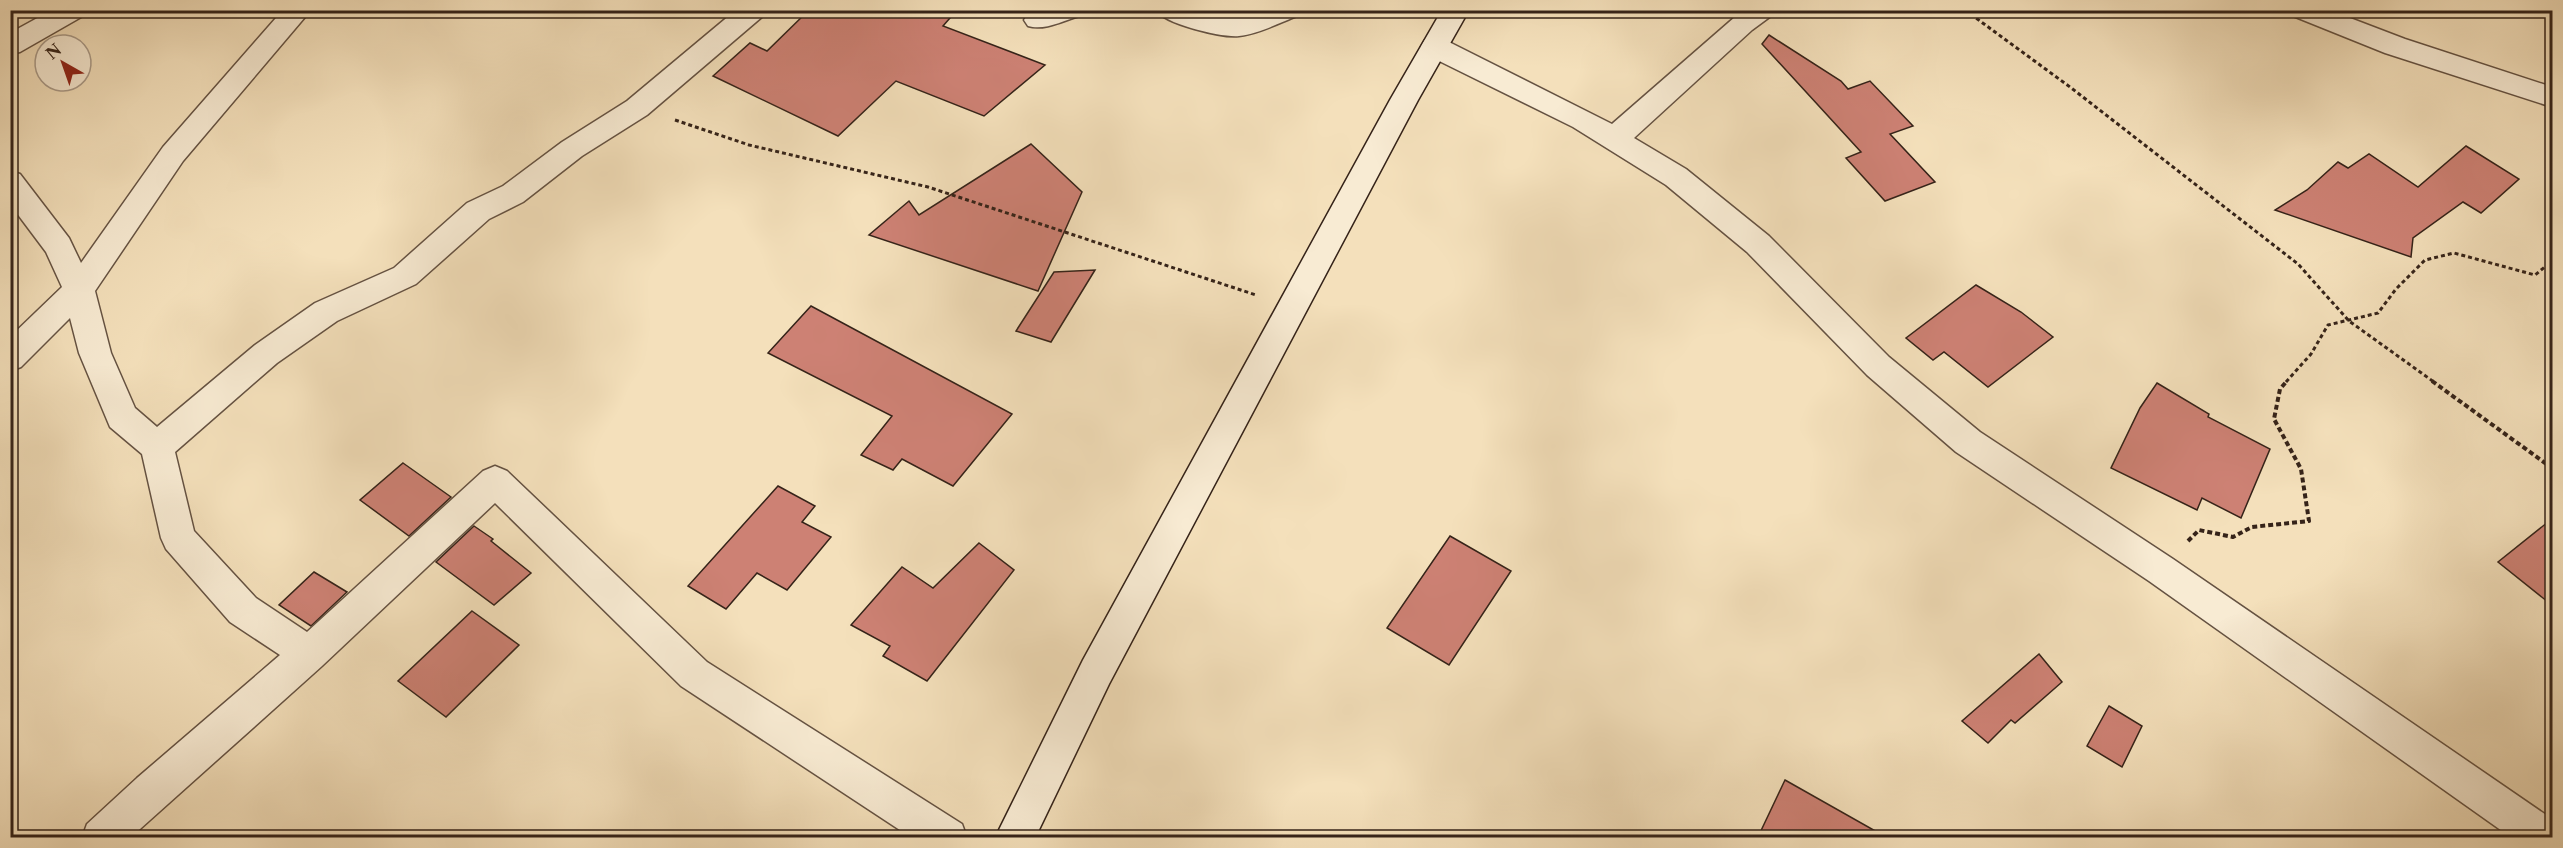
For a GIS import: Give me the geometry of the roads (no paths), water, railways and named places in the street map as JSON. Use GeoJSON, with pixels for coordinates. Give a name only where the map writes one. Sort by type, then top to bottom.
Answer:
{"type":"FeatureCollection","features":[{"type":"Feature","properties":{"kind":"street"},"geometry":{"type":"LineString","coordinates":[[10,45],[74,10]]}},
{"type":"Feature","properties":{"kind":"street"},"geometry":{"type":"LineString","coordinates":[[10,358],[79,290],[173,154],[298,10]]}},
{"type":"Feature","properties":{"kind":"street"},"geometry":{"type":"LineString","coordinates":[[157,447],[266,354],[326,312],[405,276],[478,212],[513,194],[572,148],[637,108],[754,10]]}},
{"type":"Feature","properties":{"kind":"street"},"geometry":{"type":"LineString","coordinates":[[1037,20],[1070,10]]}},
{"type":"Feature","properties":{"kind":"street"},"geometry":{"type":"LineString","coordinates":[[1169,10],[1193,18],[1238,27],[1288,10]]}},
{"type":"Feature","properties":{"kind":"street"},"geometry":{"type":"LineString","coordinates":[[1014,837],[1096,672],[1456,10]]}},
{"type":"Feature","properties":{"kind":"street"},"geometry":{"type":"LineString","coordinates":[[1614,139],[1743,24],[1762,10]]}},
{"type":"Feature","properties":{"kind":"street"},"geometry":{"type":"LineString","coordinates":[[2302,10],[2395,46],[2553,97]]}},
{"type":"Feature","properties":{"kind":"street"},"geometry":{"type":"LineString","coordinates":[[1435,47],[1583,120],[1676,177],[1758,244],[1878,366],[1968,442],[2161,570],[2546,837]]}},
{"type":"Feature","properties":{"kind":"street"},"geometry":{"type":"LineString","coordinates":[[10,182],[58,246],[79,290],[95,353],[122,417],[157,447],[178,538],[243,610],[309,654]]}},
{"type":"Feature","properties":{"kind":"street"},"geometry":{"type":"LineString","coordinates":[[101,837],[309,654],[495,481],[694,674],[948,837]]}}]}
